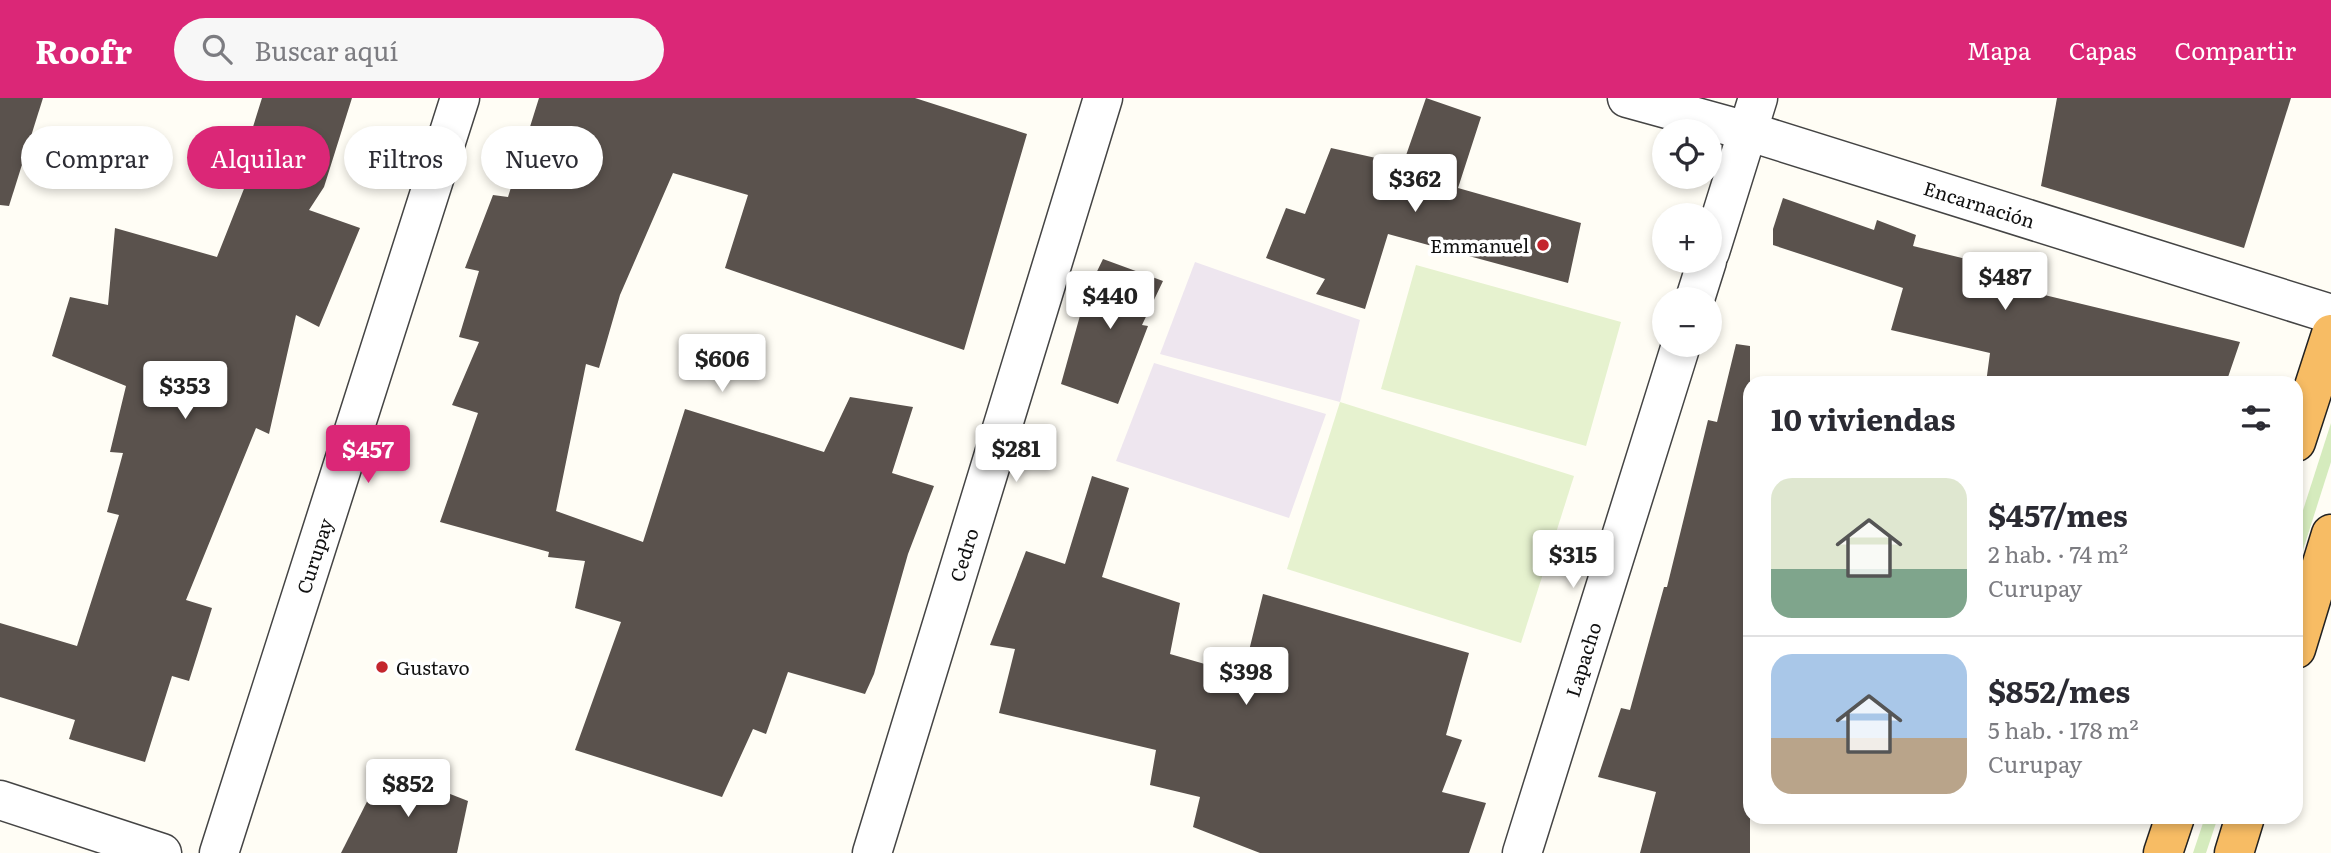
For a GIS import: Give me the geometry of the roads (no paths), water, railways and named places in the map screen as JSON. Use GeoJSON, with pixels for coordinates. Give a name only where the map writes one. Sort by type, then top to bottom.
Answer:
{"type":"FeatureCollection","features":[{"type":"Feature","properties":{"kind":"highway"},"geometry":{"type":"LineString","coordinates":[[2303,420],[2331,334]]}},
{"type":"Feature","properties":{"kind":"highway"},"geometry":{"type":"LineString","coordinates":[[2303,626],[2331,534]]}},
{"type":"Feature","properties":{"kind":"highway"},"geometry":{"type":"LineString","coordinates":[[2163,853],[2173,824]]}},
{"type":"Feature","properties":{"kind":"highway"},"geometry":{"type":"LineString","coordinates":[[2234,853],[2243,824]]}},
{"type":"Feature","properties":{"kind":"street","name":"Curupay"},"geometry":{"type":"LineString","coordinates":[[219,853],[460,98]]}},
{"type":"Feature","properties":{"kind":"street","name":"Cedro"},"geometry":{"type":"LineString","coordinates":[[872,853],[1103,98]]}},
{"type":"Feature","properties":{"kind":"street","name":"Encarnación"},"geometry":{"type":"LineString","coordinates":[[1627,98],[1753,114],[2331,314]]}},
{"type":"Feature","properties":{"kind":"street"},"geometry":{"type":"LineString","coordinates":[[1722,213],[1753,114]]}},
{"type":"Feature","properties":{"kind":"street","name":"Lapacho"},"geometry":{"type":"LineString","coordinates":[[1522,853],[1677,357]]}},
{"type":"Feature","properties":{"kind":"street"},"geometry":{"type":"LineString","coordinates":[[0,800],[162,853]]}},
{"type":"Feature","properties":{"kind":"place","name":"Emmanuel"},"geometry":{"type":"Point","coordinates":[1543,245]}},
{"type":"Feature","properties":{"kind":"place","name":"Gustavo"},"geometry":{"type":"Point","coordinates":[382,667]}}]}
